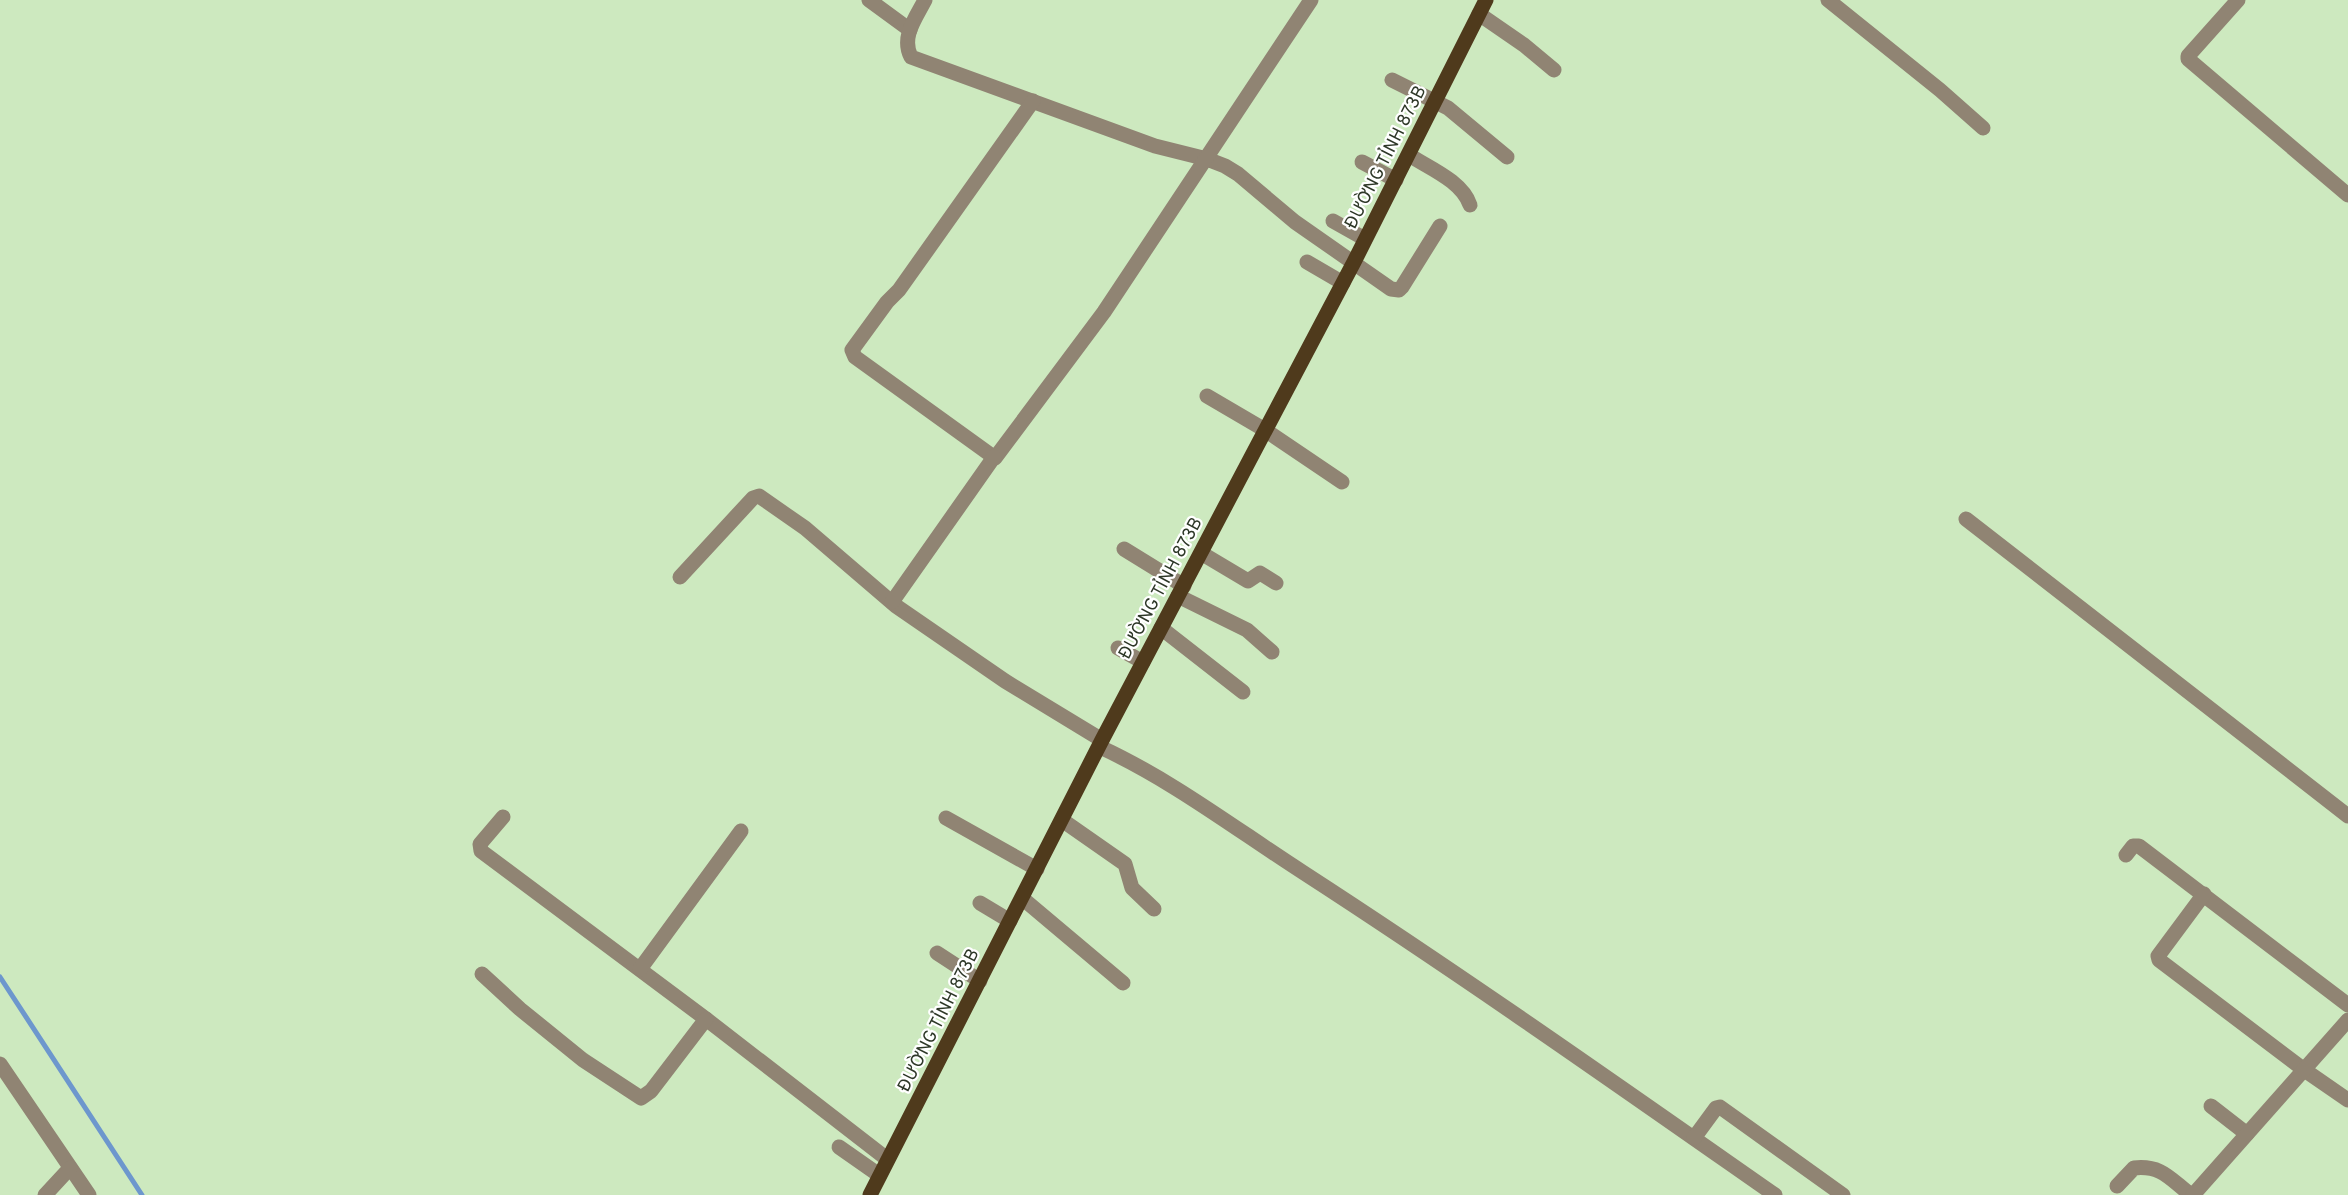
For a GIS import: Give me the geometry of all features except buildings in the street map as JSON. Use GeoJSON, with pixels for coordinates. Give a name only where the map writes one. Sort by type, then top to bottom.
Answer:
{"type":"FeatureCollection","features":[{"type":"Feature","properties":{"kind":"main road","name":"ĐƯỜNG TỈNH 873B"},"geometry":{"type":"LineString","coordinates":[[870,1195],[1143,662],[1354,262],[1483,7]]}},
{"type":"Feature","properties":{"kind":"street"},"geometry":{"type":"LineString","coordinates":[[869,0],[910,30]]}},
{"type":"Feature","properties":{"kind":"street"},"geometry":{"type":"LineString","coordinates":[[925,0],[906,40],[911,57],[1155,146],[1207,159],[1238,174],[1295,222],[1391,289],[1399,290],[1406,283],[1440,226]]}},
{"type":"Feature","properties":{"kind":"street"},"geometry":{"type":"LineString","coordinates":[[892,602],[994,457],[998,455],[1104,312],[1311,0]]}},
{"type":"Feature","properties":{"kind":"street"},"geometry":{"type":"LineString","coordinates":[[1828,0],[1941,90],[1983,128]]}},
{"type":"Feature","properties":{"kind":"street"},"geometry":{"type":"LineString","coordinates":[[2238,0],[2188,56],[2188,59],[2348,195]]}},
{"type":"Feature","properties":{"kind":"street"},"geometry":{"type":"LineString","coordinates":[[1483,7],[1554,70]]}},
{"type":"Feature","properties":{"kind":"street"},"geometry":{"type":"LineString","coordinates":[[1392,80],[1436,100],[1479,132],[1507,157]]}},
{"type":"Feature","properties":{"kind":"street"},"geometry":{"type":"LineString","coordinates":[[994,457],[855,357],[852,350],[886,302],[899,290],[1033,101]]}},
{"type":"Feature","properties":{"kind":"street"},"geometry":{"type":"LineString","coordinates":[[1408,155],[1453,183],[1465,196],[1470,206]]}},
{"type":"Feature","properties":{"kind":"street"},"geometry":{"type":"LineString","coordinates":[[1362,162],[1396,180]]}},
{"type":"Feature","properties":{"kind":"street"},"geometry":{"type":"LineString","coordinates":[[1333,221],[1365,239]]}},
{"type":"Feature","properties":{"kind":"street"},"geometry":{"type":"LineString","coordinates":[[1307,262],[1342,283]]}},
{"type":"Feature","properties":{"kind":"street"},"geometry":{"type":"LineString","coordinates":[[1207,396],[1265,430],[1342,482]]}},
{"type":"Feature","properties":{"kind":"street"},"geometry":{"type":"LineString","coordinates":[[680,577],[753,498],[759,496],[805,528],[892,602],[1005,681],[1347,901],[1775,1195]]}},
{"type":"Feature","properties":{"kind":"street"},"geometry":{"type":"LineString","coordinates":[[1966,519],[2348,816]]}},
{"type":"Feature","properties":{"kind":"street"},"geometry":{"type":"LineString","coordinates":[[1124,549],[1181,591],[1247,630],[1272,652]]}},
{"type":"Feature","properties":{"kind":"street"},"geometry":{"type":"LineString","coordinates":[[1201,552],[1248,581],[1260,573],[1276,584]]}},
{"type":"Feature","properties":{"kind":"street"},"geometry":{"type":"LineString","coordinates":[[1161,628],[1243,692]]}},
{"type":"Feature","properties":{"kind":"street"},"geometry":{"type":"LineString","coordinates":[[1118,648],[1143,662]]}},
{"type":"Feature","properties":{"kind":"street"},"geometry":{"type":"LineString","coordinates":[[503,817],[480,844],[482,851],[706,1019],[887,1160]]}},
{"type":"Feature","properties":{"kind":"street"},"geometry":{"type":"LineString","coordinates":[[946,818],[1037,869]]}},
{"type":"Feature","properties":{"kind":"street"},"geometry":{"type":"LineString","coordinates":[[1062,820],[1125,864],[1132,888],[1154,909]]}},
{"type":"Feature","properties":{"kind":"street"},"geometry":{"type":"LineString","coordinates":[[640,969],[741,831]]}},
{"type":"Feature","properties":{"kind":"street"},"geometry":{"type":"LineString","coordinates":[[2126,855],[2133,846],[2139,846],[2348,1005]]}},
{"type":"Feature","properties":{"kind":"street"},"geometry":{"type":"LineString","coordinates":[[2204,894],[2158,956],[2159,960],[2303,1069],[2348,1100]]}},
{"type":"Feature","properties":{"kind":"street"},"geometry":{"type":"LineString","coordinates":[[1022,898],[1123,983]]}},
{"type":"Feature","properties":{"kind":"street"},"geometry":{"type":"LineString","coordinates":[[980,903],[1011,921]]}},
{"type":"Feature","properties":{"kind":"street"},"geometry":{"type":"LineString","coordinates":[[937,953],[980,981]]}},
{"type":"Feature","properties":{"kind":"street"},"geometry":{"type":"LineString","coordinates":[[2322,973],[2348,992]]}},
{"type":"Feature","properties":{"kind":"street"},"geometry":{"type":"LineString","coordinates":[[482,975],[520,1009],[583,1059],[641,1098],[651,1091],[706,1019]]}},
{"type":"Feature","properties":{"kind":"street"},"geometry":{"type":"LineString","coordinates":[[2117,1186],[2134,1168],[2156,1168],[2192,1195],[2348,1020]]}},
{"type":"Feature","properties":{"kind":"street"},"geometry":{"type":"LineString","coordinates":[[0,1064],[89,1195]]}},
{"type":"Feature","properties":{"kind":"street"},"geometry":{"type":"LineString","coordinates":[[2211,1106],[2247,1134]]}},
{"type":"Feature","properties":{"kind":"street"},"geometry":{"type":"LineString","coordinates":[[1694,1138],[1716,1108],[1720,1107],[1843,1195]]}},
{"type":"Feature","properties":{"kind":"street"},"geometry":{"type":"LineString","coordinates":[[839,1147],[879,1176]]}},
{"type":"Feature","properties":{"kind":"street"},"geometry":{"type":"LineString","coordinates":[[45,1195],[70,1168]]}},
{"type":"Feature","properties":{"kind":"waterway"},"geometry":{"type":"LineString","coordinates":[[0,977],[142,1195]]}}]}
